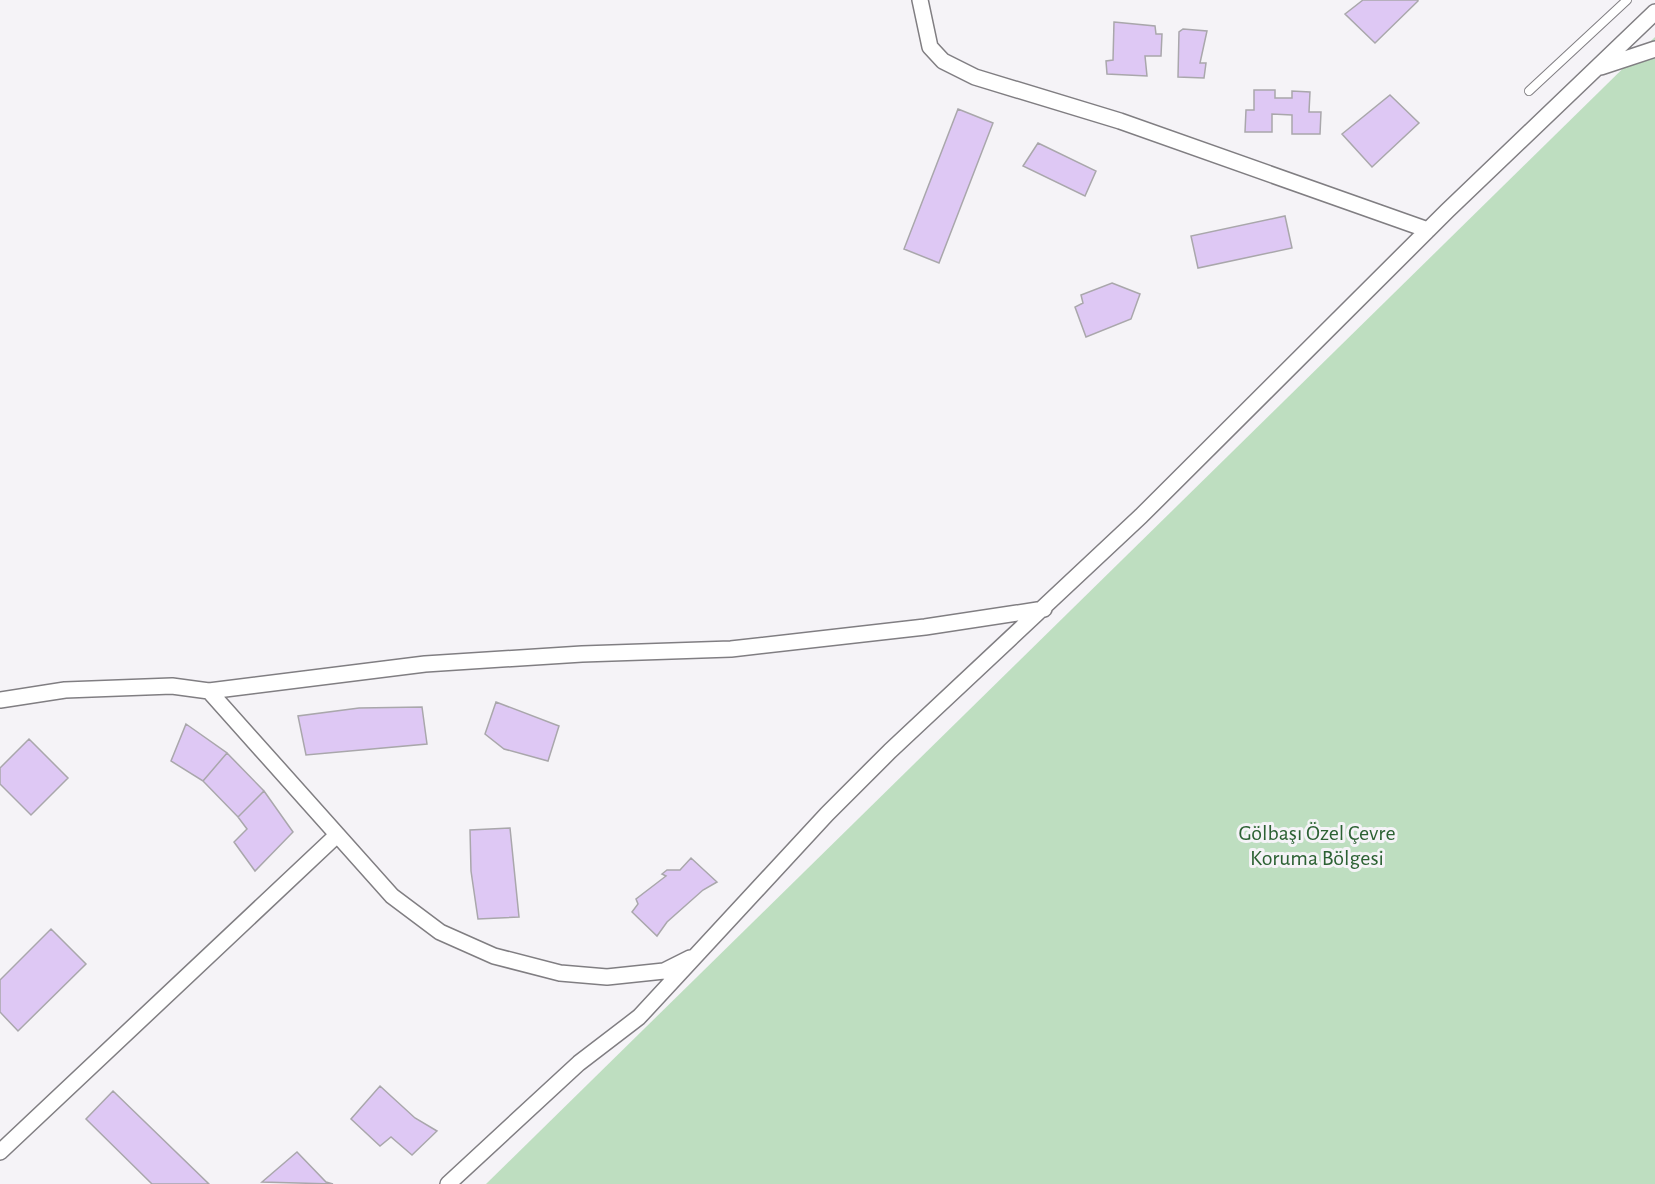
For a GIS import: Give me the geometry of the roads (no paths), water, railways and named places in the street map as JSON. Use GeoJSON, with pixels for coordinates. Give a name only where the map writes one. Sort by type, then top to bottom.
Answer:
{"type":"FeatureCollection","features":[{"type":"Feature","properties":{"kind":"street"},"geometry":{"type":"LineString","coordinates":[[920,0],[930,47],[944,61],[975,77],[1120,121],[1428,230]]}},
{"type":"Feature","properties":{"kind":"street"},"geometry":{"type":"LineString","coordinates":[[448,1184],[579,1062],[639,1017],[850,790],[922,720],[1044,609],[1428,230],[1655,12]]}},
{"type":"Feature","properties":{"kind":"street"},"geometry":{"type":"LineString","coordinates":[[1595,69],[1655,50]]}},
{"type":"Feature","properties":{"kind":"street"},"geometry":{"type":"LineString","coordinates":[[0,700],[65,690],[172,686],[209,691],[425,664],[582,654],[731,649],[925,627],[1044,609]]}},
{"type":"Feature","properties":{"kind":"street"},"geometry":{"type":"LineString","coordinates":[[209,691],[392,896],[440,932],[494,956],[560,973],[607,976],[664,970],[701,952]]}},
{"type":"Feature","properties":{"kind":"street"},"geometry":{"type":"LineString","coordinates":[[0,1152],[337,835]]}},
{"type":"Feature","properties":{"kind":"lane"},"geometry":{"type":"LineString","coordinates":[[1529,91],[1627,0]]}},
{"type":"Feature","properties":{"kind":"park label","name":"Gölbaşı Özel Çevre Koruma Bölgesi"},"geometry":{"type":"Point","coordinates":[1317,844]}}]}
